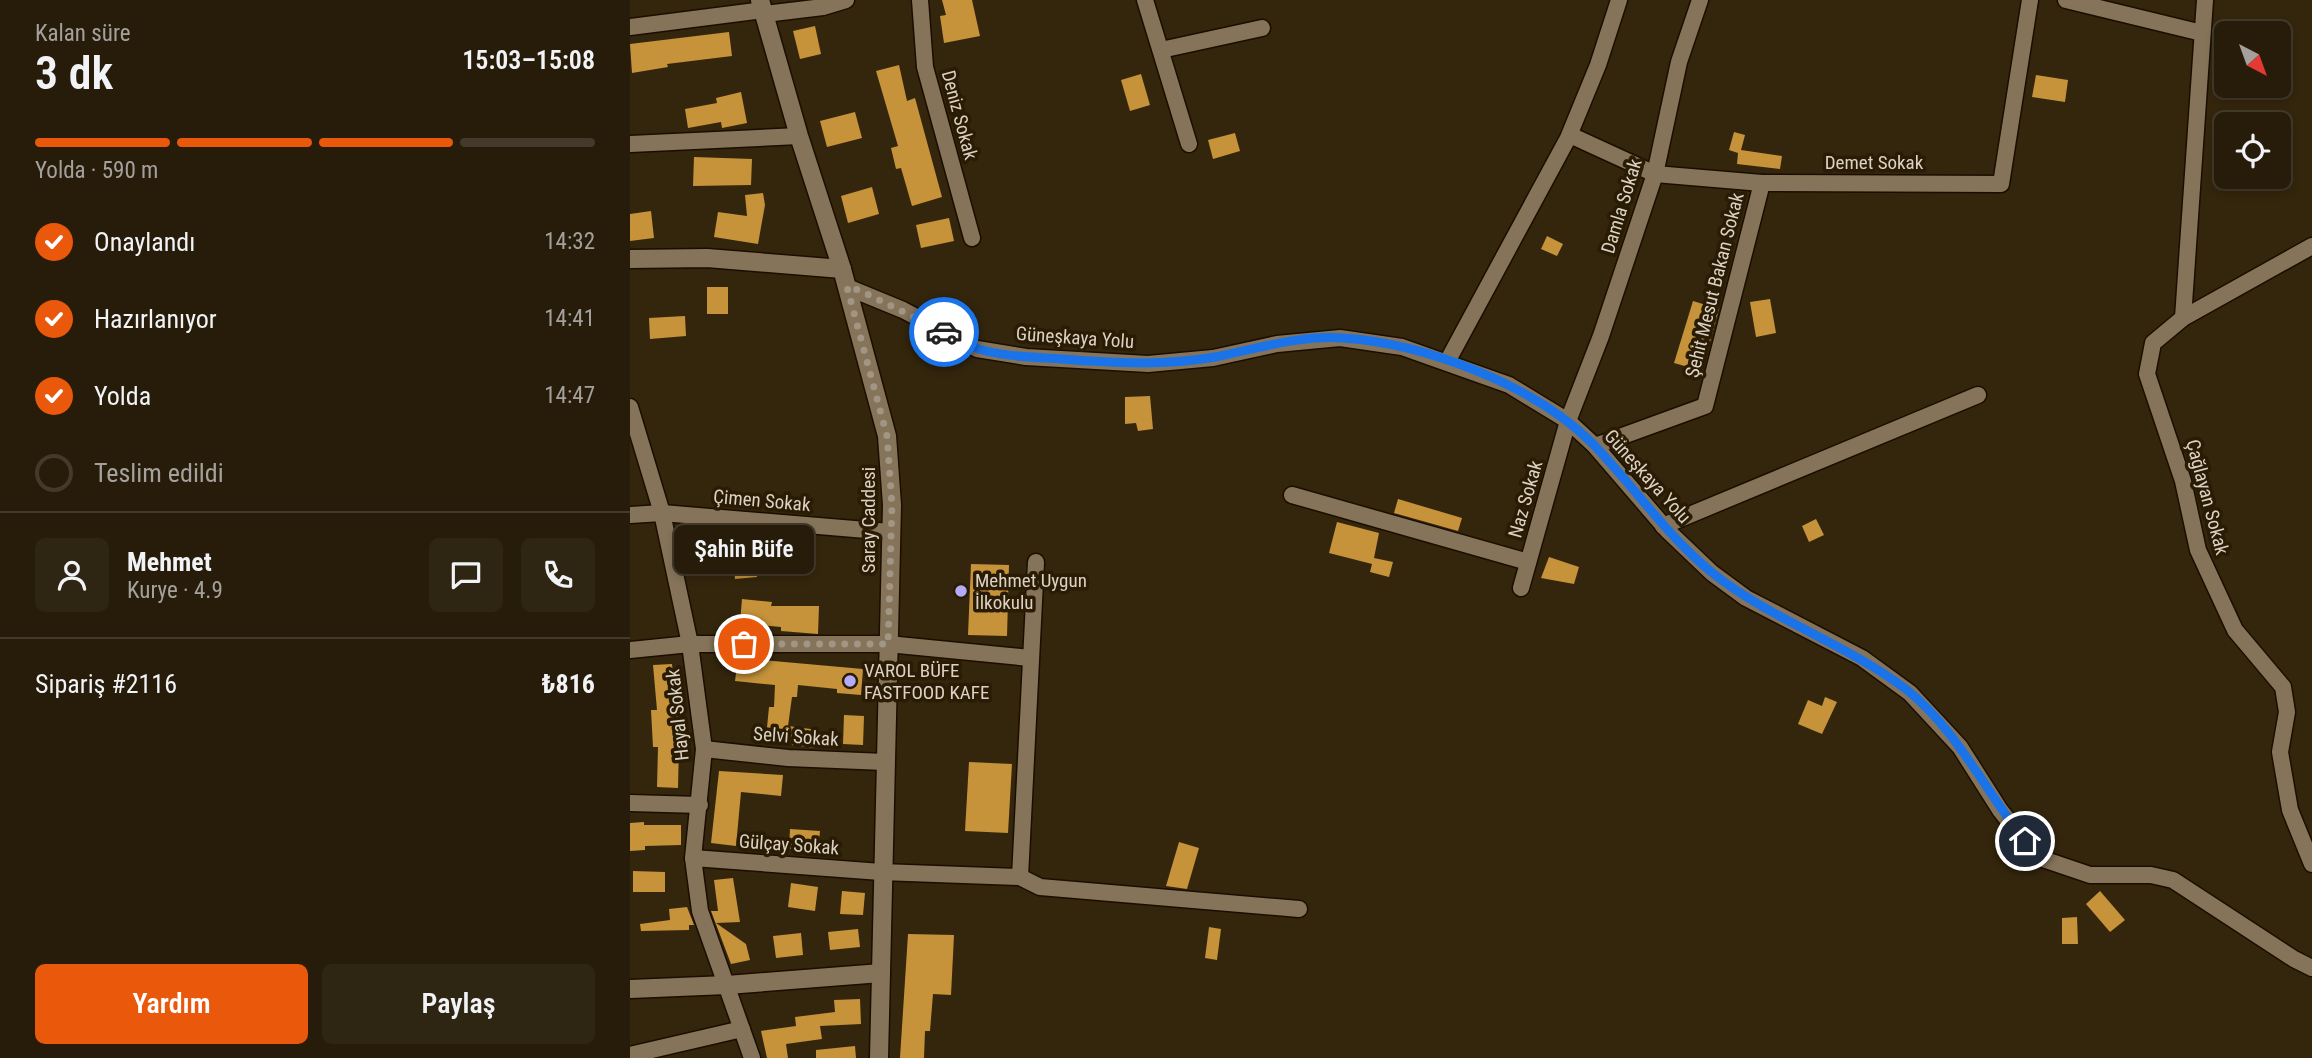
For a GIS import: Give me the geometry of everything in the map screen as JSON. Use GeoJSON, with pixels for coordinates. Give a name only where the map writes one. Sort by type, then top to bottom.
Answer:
{"type":"FeatureCollection","features":[{"type":"Feature","properties":{"kind":"street"},"geometry":{"type":"LineString","coordinates":[[630,27],[763,8],[846,0]]}},
{"type":"Feature","properties":{"kind":"street","name":"Deniz Sokak"},"geometry":{"type":"LineString","coordinates":[[920,0],[925,67],[972,238]]}},
{"type":"Feature","properties":{"kind":"street"},"geometry":{"type":"LineString","coordinates":[[1145,0],[1189,144]]}},
{"type":"Feature","properties":{"kind":"street"},"geometry":{"type":"LineString","coordinates":[[1447,362],[1570,135],[1598,65],[1619,0]]}},
{"type":"Feature","properties":{"kind":"street","name":"Damla Sokak"},"geometry":{"type":"LineString","coordinates":[[1569,421],[1601,336],[1655,174],[1679,62],[1700,0]]}},
{"type":"Feature","properties":{"kind":"street","name":"Demet Sokak"},"geometry":{"type":"LineString","coordinates":[[1570,135],[1655,174],[1762,183],[2001,184],[2030,0]]}},
{"type":"Feature","properties":{"kind":"street"},"geometry":{"type":"LineString","coordinates":[[2066,0],[2202,33]]}},
{"type":"Feature","properties":{"kind":"street"},"geometry":{"type":"LineString","coordinates":[[2183,318],[2206,0]]}},
{"type":"Feature","properties":{"kind":"street","name":"Saray Caddesi"},"geometry":{"type":"LineString","coordinates":[[763,8],[799,136],[842,269],[887,436],[892,505],[881,872],[879,1058]]}},
{"type":"Feature","properties":{"kind":"street"},"geometry":{"type":"LineString","coordinates":[[1161,50],[1262,28]]}},
{"type":"Feature","properties":{"kind":"street"},"geometry":{"type":"LineString","coordinates":[[630,144],[799,136]]}},
{"type":"Feature","properties":{"kind":"street","name":"Şehit Mesut Bakan Sokak"},"geometry":{"type":"LineString","coordinates":[[1595,446],[1704,406],[1762,183]]}},
{"type":"Feature","properties":{"kind":"street","name":"Çağlayan Sokak"},"geometry":{"type":"LineString","coordinates":[[2312,246],[2183,318],[2153,343],[2147,374],[2183,481],[2197,550],[2235,630],[2283,687],[2287,712],[2280,752],[2290,810],[2312,864]]}},
{"type":"Feature","properties":{"kind":"street"},"geometry":{"type":"LineString","coordinates":[[630,259],[707,258],[842,269]]}},
{"type":"Feature","properties":{"kind":"street","name":"Güneşkaya Yolu"},"geometry":{"type":"LineString","coordinates":[[847,287],[892,305],[977,349],[1026,357],[1148,363],[1213,358],[1277,344],[1340,338],[1402,347],[1508,385],[1569,421],[1595,446],[1663,526],[1713,573],[1746,598],[1862,658],[1910,692],[1960,747],[2000,810],[2038,857],[2090,875],[2151,875],[2173,880],[2312,968]]}},
{"type":"Feature","properties":{"kind":"street"},"geometry":{"type":"LineString","coordinates":[[1663,526],[1978,395]]}},
{"type":"Feature","properties":{"kind":"street","name":"Hayal Sokak"},"geometry":{"type":"LineString","coordinates":[[630,407],[662,513],[690,644],[704,749],[693,858],[700,911],[752,1058]]}},
{"type":"Feature","properties":{"kind":"street","name":"Naz Sokak"},"geometry":{"type":"LineString","coordinates":[[1521,588],[1569,421]]}},
{"type":"Feature","properties":{"kind":"street"},"geometry":{"type":"LineString","coordinates":[[1292,495],[1528,562]]}},
{"type":"Feature","properties":{"kind":"street","name":"Çimen Sokak"},"geometry":{"type":"LineString","coordinates":[[630,515],[662,513],[890,532]]}},
{"type":"Feature","properties":{"kind":"street"},"geometry":{"type":"LineString","coordinates":[[1020,877],[1036,562]]}},
{"type":"Feature","properties":{"kind":"street"},"geometry":{"type":"LineString","coordinates":[[630,650],[690,644],[888,644],[1030,658]]}},
{"type":"Feature","properties":{"kind":"street","name":"Selvi Sokak"},"geometry":{"type":"LineString","coordinates":[[704,749],[788,758],[885,762]]}},
{"type":"Feature","properties":{"kind":"street"},"geometry":{"type":"LineString","coordinates":[[630,803],[700,805]]}},
{"type":"Feature","properties":{"kind":"street","name":"Gülçay Sokak"},"geometry":{"type":"LineString","coordinates":[[693,858],[881,872],[1020,877],[1040,887],[1299,909]]}},
{"type":"Feature","properties":{"kind":"street"},"geometry":{"type":"LineString","coordinates":[[630,989],[881,974]]}},
{"type":"Feature","properties":{"kind":"street"},"geometry":{"type":"LineString","coordinates":[[630,1055],[742,1028]]}},
{"type":"Feature","properties":{"kind":"building"},"geometry":{"type":"Polygon","coordinates":[[[942,0],[972,0],[980,36],[944,43],[940,16],[946,15],[942,0]]]}},
{"type":"Feature","properties":{"kind":"building"},"geometry":{"type":"Polygon","coordinates":[[[815,26],[821,54],[800,59],[793,31],[815,26]]]}},
{"type":"Feature","properties":{"kind":"building"},"geometry":{"type":"Polygon","coordinates":[[[729,32],[732,56],[667,64],[668,67],[632,73],[630,44],[729,32]]]}},
{"type":"Feature","properties":{"kind":"building"},"geometry":{"type":"Polygon","coordinates":[[[899,65],[907,101],[915,98],[942,197],[912,206],[901,168],[896,169],[891,148],[898,146],[876,71],[899,65]]]}},
{"type":"Feature","properties":{"kind":"building"},"geometry":{"type":"Polygon","coordinates":[[[1141,74],[1150,105],[1130,111],[1121,80],[1141,74]]]}},
{"type":"Feature","properties":{"kind":"building"},"geometry":{"type":"Polygon","coordinates":[[[2036,75],[2068,80],[2065,102],[2032,97],[2036,75]]]}},
{"type":"Feature","properties":{"kind":"building"},"geometry":{"type":"Polygon","coordinates":[[[741,92],[747,123],[722,128],[721,122],[688,128],[685,109],[717,103],[716,98],[741,92]]]}},
{"type":"Feature","properties":{"kind":"building"},"geometry":{"type":"Polygon","coordinates":[[[855,112],[862,138],[827,147],[820,121],[855,112]]]}},
{"type":"Feature","properties":{"kind":"building"},"geometry":{"type":"Polygon","coordinates":[[[1734,132],[1745,135],[1741,150],[1782,156],[1780,169],[1737,164],[1738,153],[1729,150],[1734,132]]]}},
{"type":"Feature","properties":{"kind":"building"},"geometry":{"type":"Polygon","coordinates":[[[1235,133],[1240,151],[1213,159],[1208,140],[1235,133]]]}},
{"type":"Feature","properties":{"kind":"building"},"geometry":{"type":"Polygon","coordinates":[[[694,157],[752,159],[751,185],[693,186],[694,157]]]}},
{"type":"Feature","properties":{"kind":"building"},"geometry":{"type":"Polygon","coordinates":[[[872,187],[879,214],[848,223],[841,196],[872,187]]]}},
{"type":"Feature","properties":{"kind":"building"},"geometry":{"type":"Polygon","coordinates":[[[763,193],[765,205],[758,244],[714,237],[718,212],[747,216],[745,195],[763,193]]]}},
{"type":"Feature","properties":{"kind":"building"},"geometry":{"type":"Polygon","coordinates":[[[651,211],[654,238],[630,241],[630,214],[651,211]]]}},
{"type":"Feature","properties":{"kind":"building"},"geometry":{"type":"Polygon","coordinates":[[[949,218],[954,241],[921,248],[916,225],[949,218]]]}},
{"type":"Feature","properties":{"kind":"building"},"geometry":{"type":"Polygon","coordinates":[[[1547,236],[1563,244],[1557,256],[1541,249],[1547,236]]]}},
{"type":"Feature","properties":{"kind":"building"},"geometry":{"type":"Polygon","coordinates":[[[707,287],[728,287],[728,314],[707,314],[707,287]]]}},
{"type":"Feature","properties":{"kind":"building"},"geometry":{"type":"Polygon","coordinates":[[[1770,299],[1776,333],[1756,337],[1750,302],[1770,299]]]}},
{"type":"Feature","properties":{"kind":"building"},"geometry":{"type":"Polygon","coordinates":[[[1693,301],[1719,309],[1702,371],[1674,363],[1693,301]]]}},
{"type":"Feature","properties":{"kind":"building"},"geometry":{"type":"Polygon","coordinates":[[[685,316],[686,336],[650,339],[649,318],[685,316]]]}},
{"type":"Feature","properties":{"kind":"building"},"geometry":{"type":"Polygon","coordinates":[[[1150,396],[1153,429],[1138,431],[1136,423],[1125,424],[1125,397],[1150,396]]]}},
{"type":"Feature","properties":{"kind":"building"},"geometry":{"type":"Polygon","coordinates":[[[1398,499],[1462,518],[1458,531],[1394,513],[1398,499]]]}},
{"type":"Feature","properties":{"kind":"building"},"geometry":{"type":"Polygon","coordinates":[[[1816,519],[1824,535],[1809,542],[1802,526],[1816,519]]]}},
{"type":"Feature","properties":{"kind":"building"},"geometry":{"type":"Polygon","coordinates":[[[1337,522],[1379,533],[1374,558],[1393,562],[1389,577],[1370,572],[1372,564],[1329,553],[1337,522]]]}},
{"type":"Feature","properties":{"kind":"building"},"geometry":{"type":"Polygon","coordinates":[[[755,550],[757,577],[735,579],[733,551],[755,550]]]}},
{"type":"Feature","properties":{"kind":"building"},"geometry":{"type":"Polygon","coordinates":[[[1549,557],[1579,567],[1574,584],[1541,578],[1549,557]]]}},
{"type":"Feature","properties":{"kind":"building"},"geometry":{"type":"Polygon","coordinates":[[[971,564],[1009,565],[1007,636],[968,635],[971,564]]]}},
{"type":"Feature","properties":{"kind":"building"},"geometry":{"type":"Polygon","coordinates":[[[742,599],[772,602],[771,606],[819,606],[818,634],[781,631],[781,627],[740,623],[742,599]]]}},
{"type":"Feature","properties":{"kind":"building"},"geometry":{"type":"Polygon","coordinates":[[[738,658],[863,669],[861,695],[837,693],[837,689],[798,685],[797,697],[792,697],[788,726],[818,730],[816,748],[792,745],[793,741],[766,738],[769,707],[774,707],[775,685],[735,681],[738,658]]]}},
{"type":"Feature","properties":{"kind":"building"},"geometry":{"type":"Polygon","coordinates":[[[672,664],[676,708],[681,708],[683,745],[679,745],[678,788],[657,787],[658,747],[653,747],[651,710],[657,710],[653,665],[672,664]]]}},
{"type":"Feature","properties":{"kind":"building"},"geometry":{"type":"Polygon","coordinates":[[[1825,697],[1837,702],[1822,734],[1798,724],[1808,700],[1822,706],[1825,697]]]}},
{"type":"Feature","properties":{"kind":"building"},"geometry":{"type":"Polygon","coordinates":[[[844,715],[864,716],[863,745],[843,744],[844,715]]]}},
{"type":"Feature","properties":{"kind":"building"},"geometry":{"type":"Polygon","coordinates":[[[969,762],[1012,764],[1008,833],[965,831],[969,762]]]}},
{"type":"Feature","properties":{"kind":"building"},"geometry":{"type":"Polygon","coordinates":[[[719,771],[783,775],[781,796],[741,792],[736,846],[711,843],[719,771]]]}},
{"type":"Feature","properties":{"kind":"building"},"geometry":{"type":"Polygon","coordinates":[[[644,822],[644,825],[681,825],[681,845],[645,846],[645,850],[630,851],[630,823],[644,822]]]}},
{"type":"Feature","properties":{"kind":"building"},"geometry":{"type":"Polygon","coordinates":[[[790,829],[820,831],[818,851],[789,849],[790,829]]]}},
{"type":"Feature","properties":{"kind":"building"},"geometry":{"type":"Polygon","coordinates":[[[1179,842],[1199,848],[1187,889],[1166,886],[1179,842]]]}},
{"type":"Feature","properties":{"kind":"building"},"geometry":{"type":"Polygon","coordinates":[[[633,871],[665,872],[665,892],[633,892],[633,871]]]}},
{"type":"Feature","properties":{"kind":"building"},"geometry":{"type":"Polygon","coordinates":[[[733,878],[740,922],[716,923],[746,944],[750,960],[731,964],[711,911],[718,911],[714,880],[733,878]]]}},
{"type":"Feature","properties":{"kind":"building"},"geometry":{"type":"Polygon","coordinates":[[[791,883],[818,887],[815,911],[788,907],[791,883]]]}},
{"type":"Feature","properties":{"kind":"building"},"geometry":{"type":"Polygon","coordinates":[[[842,891],[865,893],[863,915],[840,914],[842,891]]]}},
{"type":"Feature","properties":{"kind":"building"},"geometry":{"type":"Polygon","coordinates":[[[2100,891],[2125,920],[2110,932],[2086,904],[2100,891]]]}},
{"type":"Feature","properties":{"kind":"building"},"geometry":{"type":"Polygon","coordinates":[[[687,907],[694,925],[689,925],[689,930],[641,931],[640,924],[670,920],[669,909],[687,907]]]}},
{"type":"Feature","properties":{"kind":"building"},"geometry":{"type":"Polygon","coordinates":[[[2077,917],[2078,944],[2062,944],[2062,918],[2077,917]]]}},
{"type":"Feature","properties":{"kind":"building"},"geometry":{"type":"Polygon","coordinates":[[[1209,927],[1221,929],[1217,960],[1205,958],[1209,927]]]}},
{"type":"Feature","properties":{"kind":"building"},"geometry":{"type":"Polygon","coordinates":[[[858,929],[860,947],[830,950],[828,932],[858,929]]]}},
{"type":"Feature","properties":{"kind":"building"},"geometry":{"type":"Polygon","coordinates":[[[801,933],[803,955],[776,958],[773,936],[801,933]]]}},
{"type":"Feature","properties":{"kind":"building"},"geometry":{"type":"Polygon","coordinates":[[[908,934],[954,935],[951,995],[933,994],[930,1031],[925,1031],[924,1058],[900,1058],[908,934]]]}},
{"type":"Feature","properties":{"kind":"building"},"geometry":{"type":"Polygon","coordinates":[[[860,999],[861,1024],[820,1026],[822,1039],[786,1044],[788,1058],[767,1058],[761,1031],[796,1026],[795,1017],[835,1012],[834,1000],[860,999]]]}},
{"type":"Feature","properties":{"kind":"building"},"geometry":{"type":"Polygon","coordinates":[[[855,1046],[856,1058],[816,1058],[816,1050],[855,1046]]]}},
{"type":"Feature","properties":{"kind":"way so far"},"geometry":{"type":"LineString","coordinates":[[744,644],[888,644],[892,505],[887,436],[847,287],[903,310],[944,332]]}},
{"type":"Feature","properties":{"kind":"place","name":"Mehmet Uygun İlkokulu"},"geometry":{"type":"Point","coordinates":[961,591]}},
{"type":"Feature","properties":{"kind":"place","name":"Şahin Büfe"},"geometry":{"type":"Point","coordinates":[744,644]}},
{"type":"Feature","properties":{"kind":"place","name":"VAROL BÜFE FASTFOOD KAFE"},"geometry":{"type":"Point","coordinates":[850,681]}},
{"type":"Feature","properties":{"kind":"route"},"geometry":{"type":"LineString","coordinates":[[944,332],[977,349],[1026,357],[1148,363],[1213,358],[1277,344],[1340,338],[1402,347],[1508,385],[1569,421],[1595,446],[1668,531],[1713,573],[1746,598],[1862,658],[1910,692],[1960,747],[2000,810],[2025,841]]}}]}
